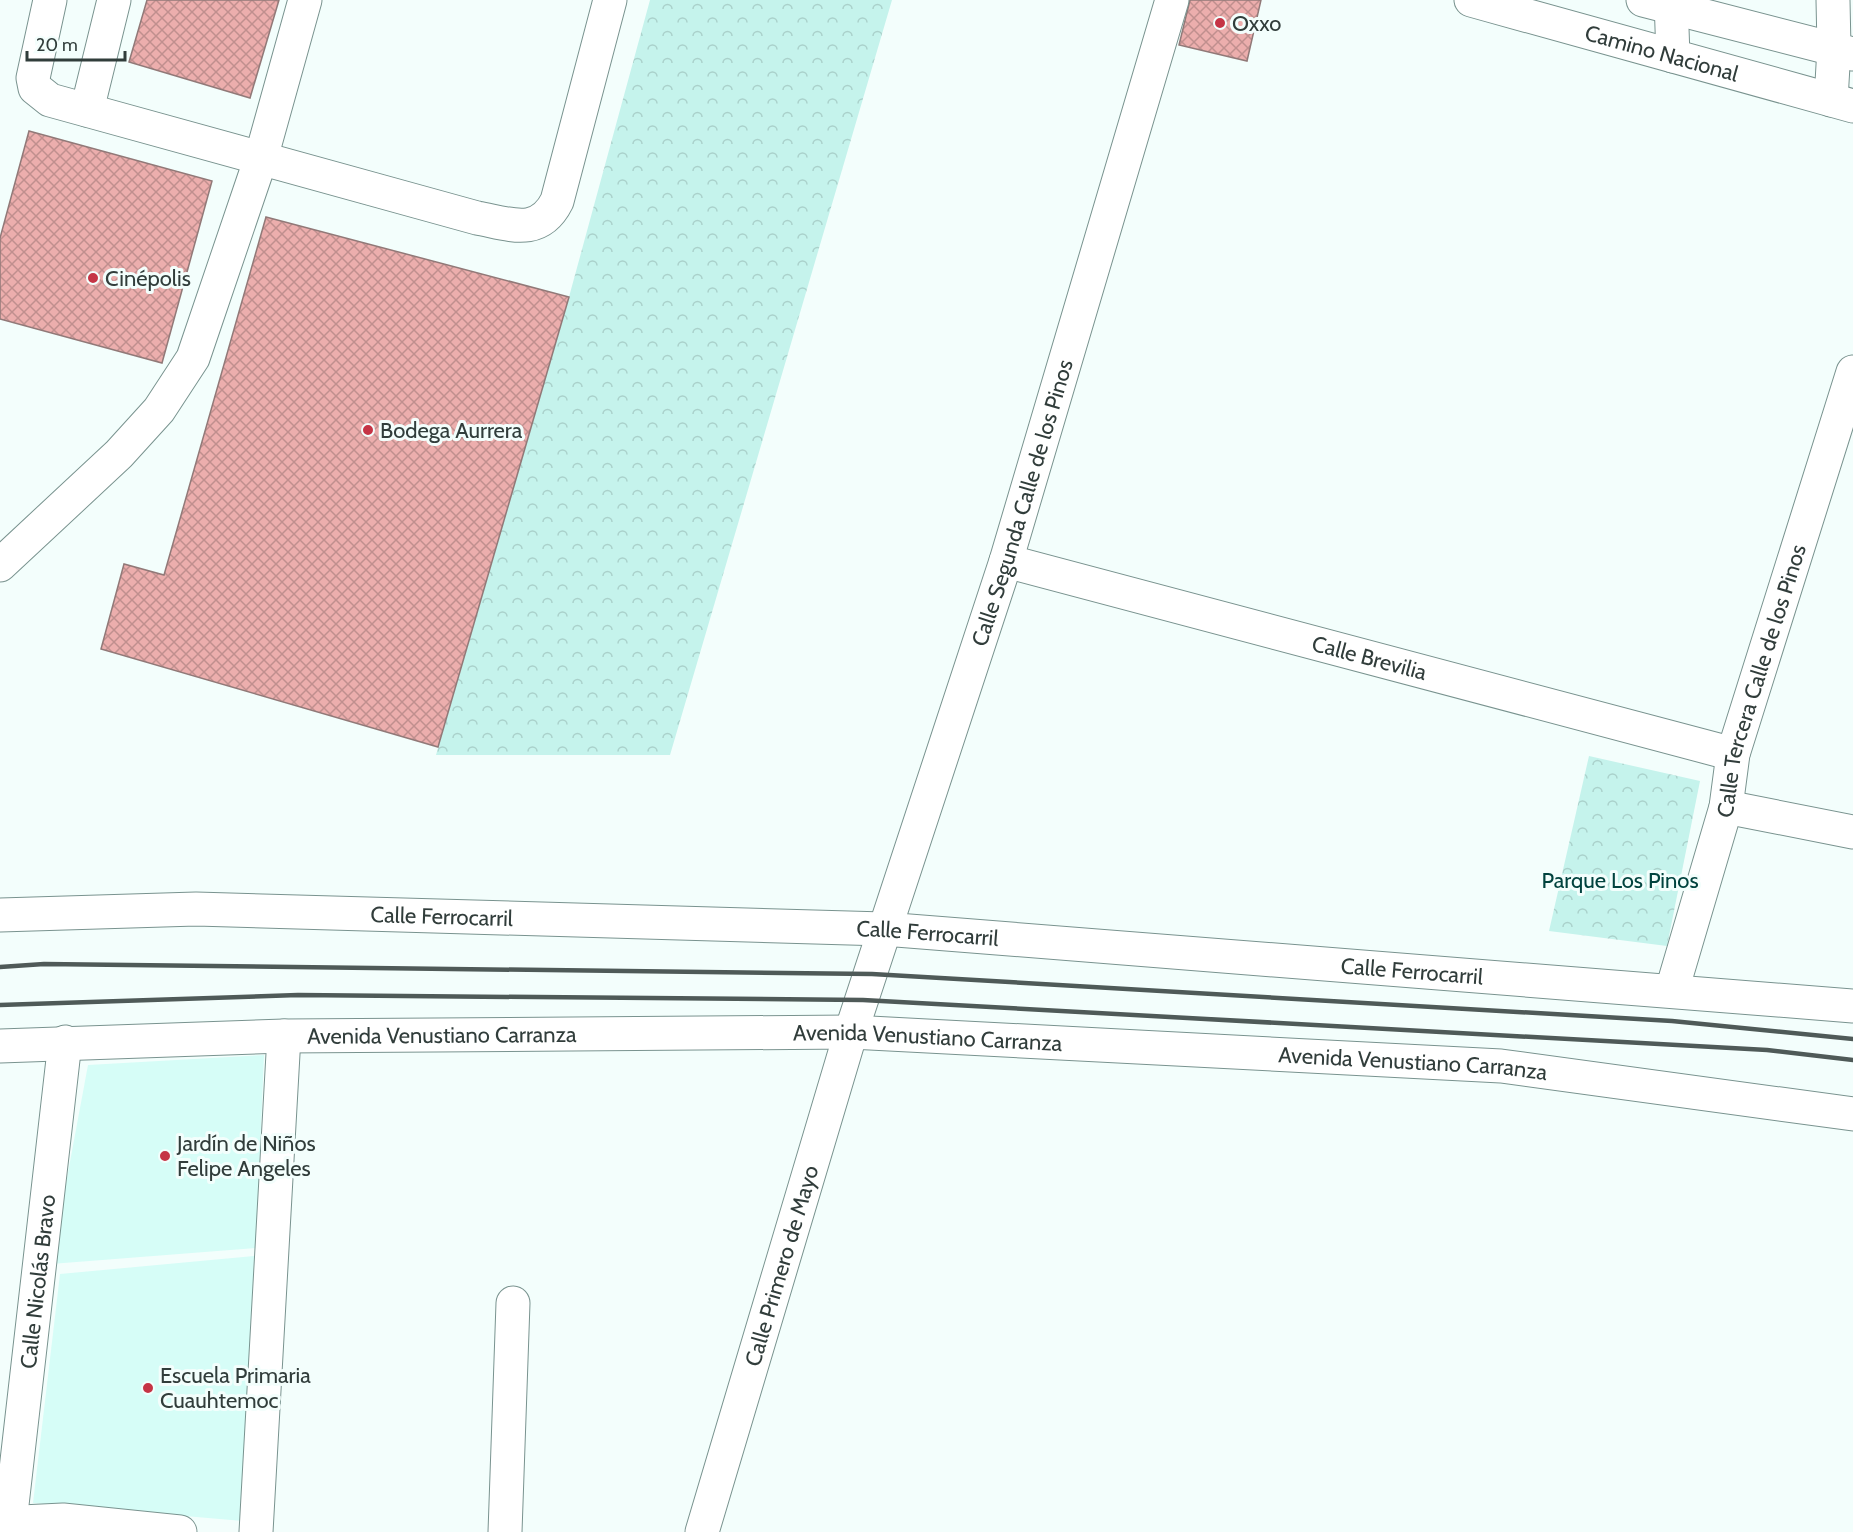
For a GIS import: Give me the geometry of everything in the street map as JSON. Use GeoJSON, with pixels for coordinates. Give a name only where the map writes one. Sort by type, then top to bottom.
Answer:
{"type":"FeatureCollection","features":[{"type":"Feature","properties":{"kind":"street"},"geometry":{"type":"LineString","coordinates":[[50,0],[33,78],[35,88],[50,100],[477,218],[519,225],[536,224],[544,220],[557,201],[610,0]]}},
{"type":"Feature","properties":{"kind":"street"},"geometry":{"type":"LineString","coordinates":[[87,111],[114,0]]}},
{"type":"Feature","properties":{"kind":"street"},"geometry":{"type":"LineString","coordinates":[[0,565],[119,454],[159,410],[193,358],[261,158],[305,0]]}},
{"type":"Feature","properties":{"kind":"street","name":"Calle Segunda Calle de los Pinos"},"geometry":{"type":"LineString","coordinates":[[863,1000],[1006,561],[1172,0]]}},
{"type":"Feature","properties":{"kind":"street","name":"Camino Nacional"},"geometry":{"type":"LineString","coordinates":[[1471,0],[1842,103]]}},
{"type":"Feature","properties":{"kind":"street"},"geometry":{"type":"LineString","coordinates":[[1833,0],[1843,51],[1842,103]]}},
{"type":"Feature","properties":{"kind":"street"},"geometry":{"type":"LineString","coordinates":[[1662,3],[1673,56]]}},
{"type":"Feature","properties":{"kind":"street","name":"Camino Nacional"},"geometry":{"type":"LineString","coordinates":[[1662,3],[1843,51]]}},
{"type":"Feature","properties":{"kind":"street","name":"Calle Tercera Calle de los Pinos"},"geometry":{"type":"LineString","coordinates":[[1672,990],[1726,807],[1733,754],[1853,372]]}},
{"type":"Feature","properties":{"kind":"street","name":"Calle Brevilia"},"geometry":{"type":"LineString","coordinates":[[1006,561],[1733,754]]}},
{"type":"Feature","properties":{"kind":"street"},"geometry":{"type":"LineString","coordinates":[[1726,807],[1853,832]]}},
{"type":"Feature","properties":{"kind":"street","name":"Calle Ferrocarril"},"geometry":{"type":"LineString","coordinates":[[0,915],[196,909],[885,929],[1853,1006]]}},
{"type":"Feature","properties":{"kind":"street","name":"Calle Primero de Mayo"},"geometry":{"type":"LineString","coordinates":[[702,1532],[851,1032],[863,1000]]}},
{"type":"Feature","properties":{"kind":"street","name":"Avenida Venustiano Carranza"},"geometry":{"type":"LineString","coordinates":[[0,1046],[284,1036],[851,1032],[1501,1066],[1853,1114]]}},
{"type":"Feature","properties":{"kind":"street"},"geometry":{"type":"LineString","coordinates":[[256,1532],[284,1036]]}},
{"type":"Feature","properties":{"kind":"street","name":"Calle Nicolás Bravo"},"geometry":{"type":"LineString","coordinates":[[5,1523],[65,1042]]}},
{"type":"Feature","properties":{"kind":"street"},"geometry":{"type":"LineString","coordinates":[[505,1532],[513,1303]]}},
{"type":"Feature","properties":{"kind":"street"},"geometry":{"type":"LineString","coordinates":[[5,1523],[180,1532]]}},
{"type":"Feature","properties":{"kind":"shaded area","name":"Jardín de Niños Felipe Angeles"},"geometry":{"type":"Polygon","coordinates":[[[264,1055],[256,1248],[51,1264],[88,1065],[264,1055]]]}},
{"type":"Feature","properties":{"kind":"shaded area","name":"Escuela Primaria Cuauhtemoc"},"geometry":{"type":"Polygon","coordinates":[[[254,1256],[243,1521],[33,1503],[60,1274],[254,1256]]]}},
{"type":"Feature","properties":{"kind":"green space"},"geometry":{"type":"Polygon","coordinates":[[[650,0],[892,0],[670,755],[436,755],[569,297],[650,0]]]}},
{"type":"Feature","properties":{"kind":"green space","name":"Parque Los Pinos"},"geometry":{"type":"Polygon","coordinates":[[[1589,756],[1700,781],[1667,946],[1549,931],[1589,756]]]}},
{"type":"Feature","properties":{"kind":"building"},"geometry":{"type":"Polygon","coordinates":[[[147,0],[279,0],[250,98],[129,62],[147,0]]]}},
{"type":"Feature","properties":{"kind":"building","name":"Oxxo"},"geometry":{"type":"Polygon","coordinates":[[[1190,0],[1261,0],[1247,61],[1179,45],[1190,0]]]}},
{"type":"Feature","properties":{"kind":"building","name":"Cinépolis"},"geometry":{"type":"Polygon","coordinates":[[[29,131],[212,181],[162,363],[0,319],[0,238],[29,131]]]}},
{"type":"Feature","properties":{"kind":"building","name":"Bodega Aurrera"},"geometry":{"type":"Polygon","coordinates":[[[266,217],[569,297],[438,747],[101,649],[124,564],[164,575],[266,217]]]}},
{"type":"Feature","properties":{"kind":"railway"},"geometry":{"type":"LineString","coordinates":[[0,967],[44,964],[872,974],[1672,1021],[1853,1039]]}},
{"type":"Feature","properties":{"kind":"railway"},"geometry":{"type":"LineString","coordinates":[[0,1005],[298,995],[863,1000],[1767,1050],[1853,1060]]}},
{"type":"Feature","properties":{"kind":"place","name":"Oxxo"},"geometry":{"type":"Point","coordinates":[1220,23]}},
{"type":"Feature","properties":{"kind":"place","name":"Cinépolis"},"geometry":{"type":"Point","coordinates":[93,278]}},
{"type":"Feature","properties":{"kind":"place","name":"Bodega Aurrera"},"geometry":{"type":"Point","coordinates":[368,430]}},
{"type":"Feature","properties":{"kind":"place","name":"Jardín de Niños Felipe Angeles"},"geometry":{"type":"Point","coordinates":[165,1156]}},
{"type":"Feature","properties":{"kind":"place","name":"Escuela Primaria Cuauhtemoc"},"geometry":{"type":"Point","coordinates":[148,1388]}}]}
